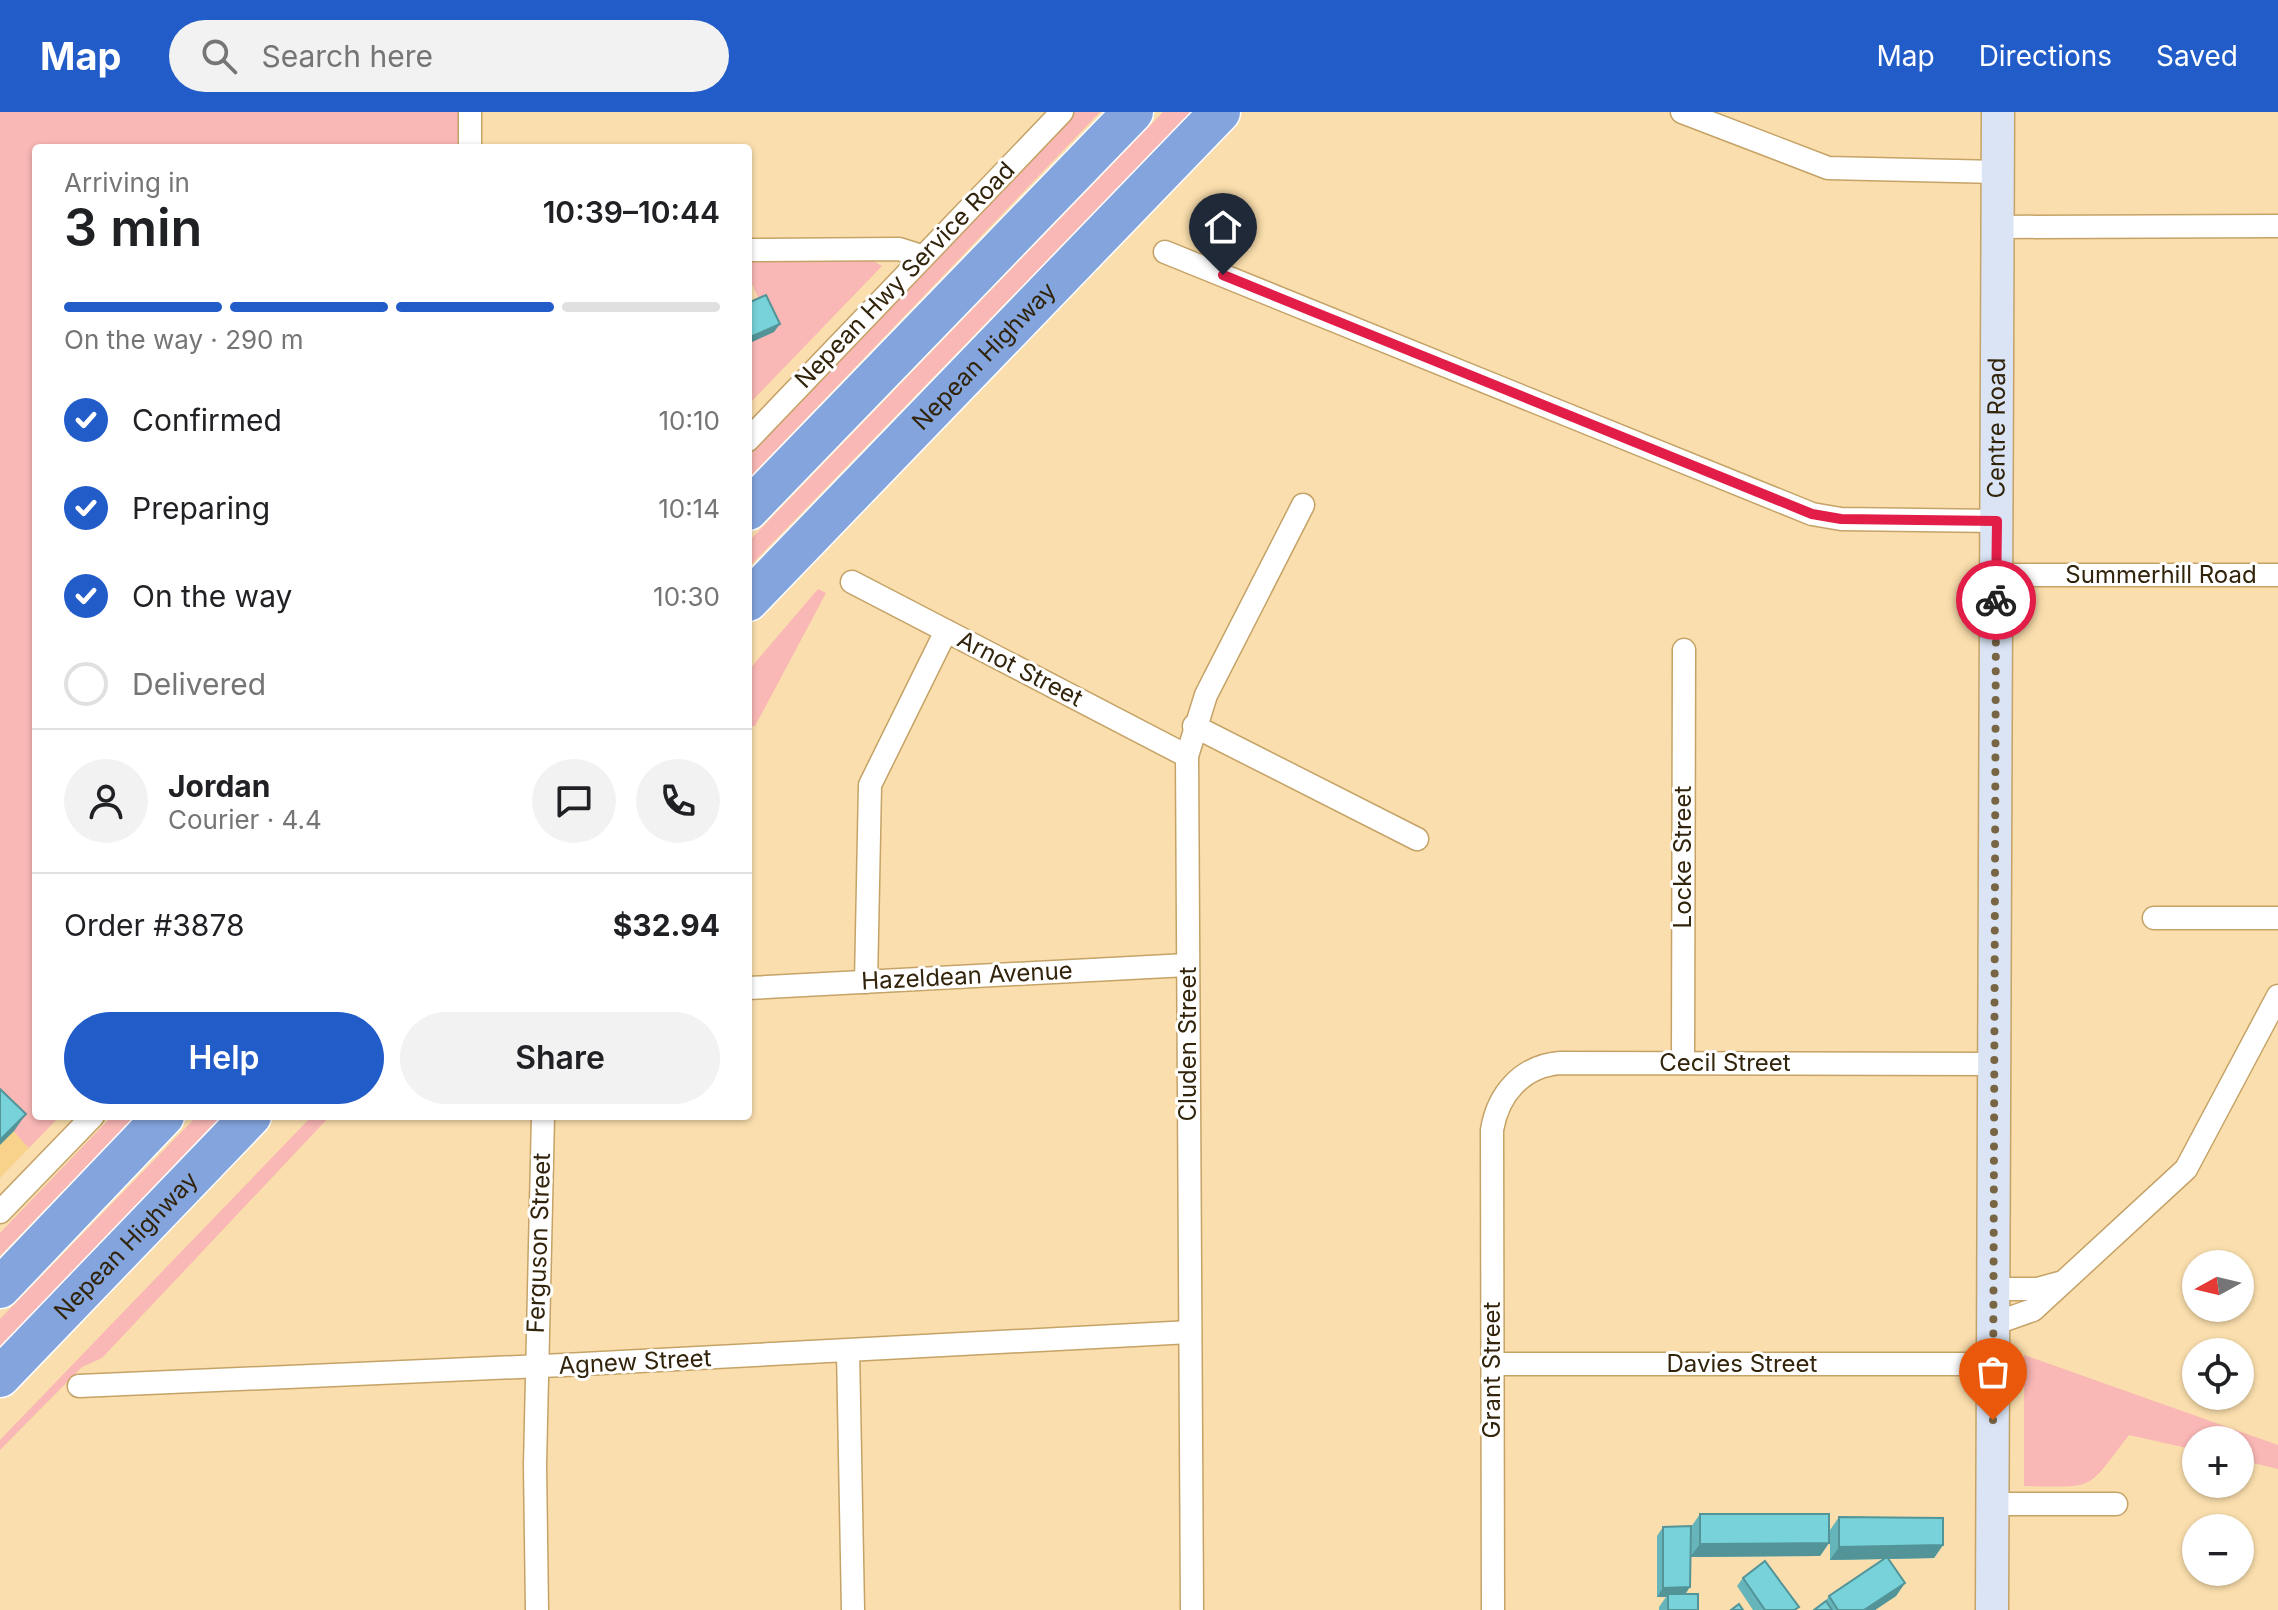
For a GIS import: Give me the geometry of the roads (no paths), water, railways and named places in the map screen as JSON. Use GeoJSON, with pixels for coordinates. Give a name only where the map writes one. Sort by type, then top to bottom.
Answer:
{"type":"FeatureCollection","features":[{"type":"Feature","properties":{"kind":"highway"},"geometry":{"type":"LineString","coordinates":[[752,506],[1133,112]]}},
{"type":"Feature","properties":{"kind":"highway","name":"Nepean Highway"},"geometry":{"type":"LineString","coordinates":[[752,597],[1220,112]]}},
{"type":"Feature","properties":{"kind":"highway"},"geometry":{"type":"LineString","coordinates":[[0,1288],[160,1120]]}},
{"type":"Feature","properties":{"kind":"highway","name":"Nepean Highway"},"geometry":{"type":"LineString","coordinates":[[0,1377],[247,1120]]}},
{"type":"Feature","properties":{"kind":"main road","name":"Centre Road"},"geometry":{"type":"LineString","coordinates":[[1992,1610],[1998,112]]}},
{"type":"Feature","properties":{"kind":"street"},"geometry":{"type":"LineString","coordinates":[[470,112],[470,144]]}},
{"type":"Feature","properties":{"kind":"street","name":"Nepean Hwy Service Road"},"geometry":{"type":"LineString","coordinates":[[752,436],[1062,112]]}},
{"type":"Feature","properties":{"kind":"street"},"geometry":{"type":"LineString","coordinates":[[1682,112],[1828,168],[1998,172]]}},
{"type":"Feature","properties":{"kind":"street"},"geometry":{"type":"LineString","coordinates":[[1998,227],[2278,226]]}},
{"type":"Feature","properties":{"kind":"street"},"geometry":{"type":"LineString","coordinates":[[752,250],[899,249],[921,256]]}},
{"type":"Feature","properties":{"kind":"street"},"geometry":{"type":"LineString","coordinates":[[1165,252],[1812,514],[1841,519],[1997,521]]}},
{"type":"Feature","properties":{"kind":"street","name":"Cluden Street"},"geometry":{"type":"LineString","coordinates":[[1192,1610],[1187,756],[1206,695],[1303,505]]}},
{"type":"Feature","properties":{"kind":"street","name":"Summerhill Road"},"geometry":{"type":"LineString","coordinates":[[1997,575],[2278,575]]}},
{"type":"Feature","properties":{"kind":"street","name":"Arnot Street"},"geometry":{"type":"LineString","coordinates":[[852,582],[1187,756]]}},
{"type":"Feature","properties":{"kind":"street"},"geometry":{"type":"LineString","coordinates":[[866,982],[870,785],[946,631]]}},
{"type":"Feature","properties":{"kind":"street","name":"Locke Street"},"geometry":{"type":"LineString","coordinates":[[1683,1063],[1684,650]]}},
{"type":"Feature","properties":{"kind":"street"},"geometry":{"type":"LineString","coordinates":[[1194,726],[1417,839]]}},
{"type":"Feature","properties":{"kind":"street"},"geometry":{"type":"LineString","coordinates":[[2154,918],[2278,918]]}},
{"type":"Feature","properties":{"kind":"street","name":"Hazeldean Avenue"},"geometry":{"type":"LineString","coordinates":[[752,988],[1187,965]]}},
{"type":"Feature","properties":{"kind":"street"},"geometry":{"type":"LineString","coordinates":[[1993,1324],[2033,1310],[2192,1162],[2278,996]]}},
{"type":"Feature","properties":{"kind":"street","name":"Cecil Street"},"geometry":{"type":"LineString","coordinates":[[1492,1130],[1502,1098],[1525,1073],[1537,1067],[1560,1063],[1994,1064]]}},
{"type":"Feature","properties":{"kind":"street"},"geometry":{"type":"LineString","coordinates":[[0,1212],[89,1120]]}},
{"type":"Feature","properties":{"kind":"street","name":"Ferguson Street"},"geometry":{"type":"LineString","coordinates":[[537,1610],[537,1367],[543,1120]]}},
{"type":"Feature","properties":{"kind":"street","name":"Grant Street"},"geometry":{"type":"LineString","coordinates":[[1492,1130],[1493,1610]]}},
{"type":"Feature","properties":{"kind":"street"},"geometry":{"type":"LineString","coordinates":[[1993,1289],[2037,1289],[2060,1283]]}},
{"type":"Feature","properties":{"kind":"street","name":"Agnew Street"},"geometry":{"type":"LineString","coordinates":[[79,1386],[537,1367],[1190,1332]]}},
{"type":"Feature","properties":{"kind":"street"},"geometry":{"type":"LineString","coordinates":[[848,1351],[853,1610]]}},
{"type":"Feature","properties":{"kind":"street","name":"Davies Street"},"geometry":{"type":"LineString","coordinates":[[1492,1364],[1993,1364]]}},
{"type":"Feature","properties":{"kind":"street"},"geometry":{"type":"LineString","coordinates":[[1992,1504],[2116,1504]]}}]}
